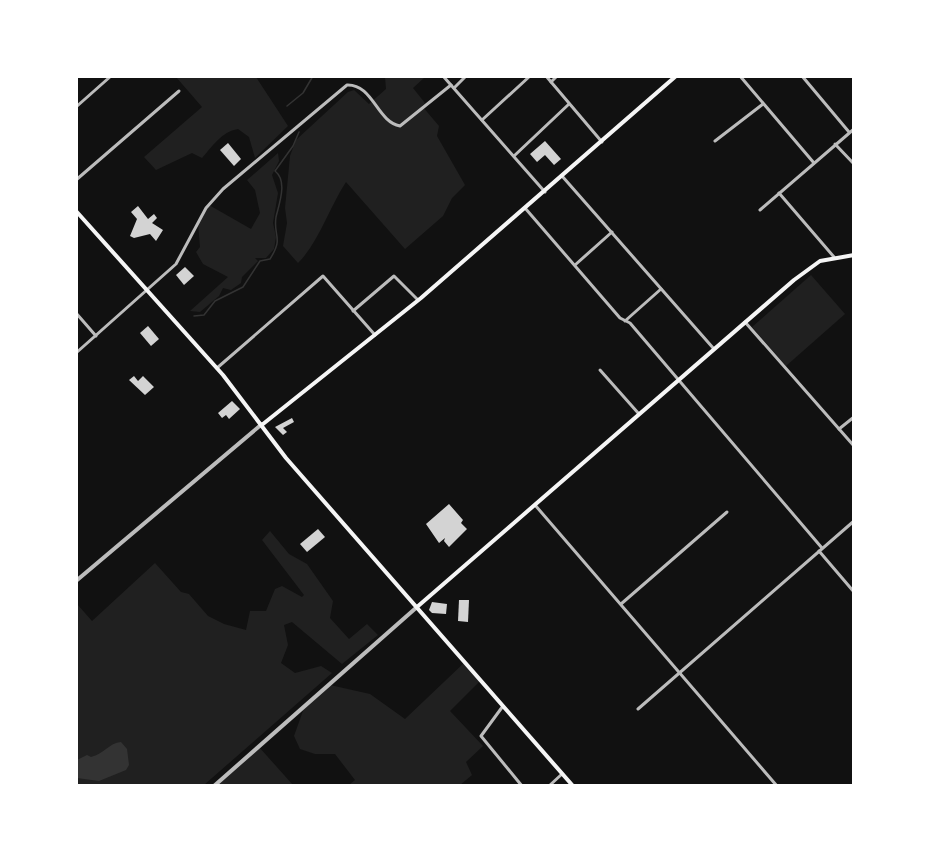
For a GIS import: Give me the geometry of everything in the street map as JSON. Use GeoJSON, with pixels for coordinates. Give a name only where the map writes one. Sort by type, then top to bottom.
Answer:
{"type":"FeatureCollection","features":[{"type":"Feature","properties":{"kind":"main road"},"geometry":{"type":"LineString","coordinates":[[263,424],[418,300],[676,76]]}},
{"type":"Feature","properties":{"kind":"main road"},"geometry":{"type":"LineString","coordinates":[[76,211],[217,368],[263,424],[286,458],[573,786]]}},
{"type":"Feature","properties":{"kind":"main road"},"geometry":{"type":"LineString","coordinates":[[417,607],[809,267],[834,257],[854,255]]}},
{"type":"Feature","properties":{"kind":"street"},"geometry":{"type":"LineString","coordinates":[[76,107],[111,76]]}},
{"type":"Feature","properties":{"kind":"street"},"geometry":{"type":"LineString","coordinates":[[443,76],[545,192]]}},
{"type":"Feature","properties":{"kind":"street"},"geometry":{"type":"LineString","coordinates":[[76,352],[176,264],[206,208],[223,189],[347,85],[355,85],[363,90],[396,126],[404,124],[466,76]]}},
{"type":"Feature","properties":{"kind":"street"},"geometry":{"type":"LineString","coordinates":[[482,120],[530,76]]}},
{"type":"Feature","properties":{"kind":"street"},"geometry":{"type":"LineString","coordinates":[[546,76],[602,142]]}},
{"type":"Feature","properties":{"kind":"street"},"geometry":{"type":"LineString","coordinates":[[551,82],[557,76]]}},
{"type":"Feature","properties":{"kind":"street"},"geometry":{"type":"LineString","coordinates":[[740,76],[814,162]]}},
{"type":"Feature","properties":{"kind":"street"},"geometry":{"type":"LineString","coordinates":[[802,76],[849,132]]}},
{"type":"Feature","properties":{"kind":"street"},"geometry":{"type":"LineString","coordinates":[[76,180],[179,91]]}},
{"type":"Feature","properties":{"kind":"street"},"geometry":{"type":"LineString","coordinates":[[514,156],[569,104]]}},
{"type":"Feature","properties":{"kind":"street"},"geometry":{"type":"LineString","coordinates":[[715,141],[763,104]]}},
{"type":"Feature","properties":{"kind":"street"},"geometry":{"type":"LineString","coordinates":[[760,210],[854,129]]}},
{"type":"Feature","properties":{"kind":"street"},"geometry":{"type":"LineString","coordinates":[[836,144],[854,164]]}},
{"type":"Feature","properties":{"kind":"street"},"geometry":{"type":"LineString","coordinates":[[562,176],[714,349]]}},
{"type":"Feature","properties":{"kind":"street"},"geometry":{"type":"LineString","coordinates":[[778,194],[834,257]]}},
{"type":"Feature","properties":{"kind":"street"},"geometry":{"type":"LineString","coordinates":[[525,208],[679,379],[854,592]]}},
{"type":"Feature","properties":{"kind":"street"},"geometry":{"type":"LineString","coordinates":[[574,265],[612,232]]}},
{"type":"Feature","properties":{"kind":"street"},"geometry":{"type":"LineString","coordinates":[[217,368],[323,276],[375,335]]}},
{"type":"Feature","properties":{"kind":"street"},"geometry":{"type":"LineString","coordinates":[[353,311],[394,276],[418,300]]}},
{"type":"Feature","properties":{"kind":"street"},"geometry":{"type":"LineString","coordinates":[[625,321],[661,289]]}},
{"type":"Feature","properties":{"kind":"street"},"geometry":{"type":"LineString","coordinates":[[76,313],[96,336]]}},
{"type":"Feature","properties":{"kind":"street"},"geometry":{"type":"LineString","coordinates":[[745,322],[854,446]]}},
{"type":"Feature","properties":{"kind":"street"},"geometry":{"type":"LineString","coordinates":[[600,370],[639,414]]}},
{"type":"Feature","properties":{"kind":"street"},"geometry":{"type":"LineString","coordinates":[[839,429],[854,417]]}},
{"type":"Feature","properties":{"kind":"street"},"geometry":{"type":"LineString","coordinates":[[77,580],[263,424]]}},
{"type":"Feature","properties":{"kind":"street"},"geometry":{"type":"LineString","coordinates":[[535,505],[777,786]]}},
{"type":"Feature","properties":{"kind":"street"},"geometry":{"type":"LineString","coordinates":[[621,604],[727,512]]}},
{"type":"Feature","properties":{"kind":"street"},"geometry":{"type":"LineString","coordinates":[[638,709],[854,521]]}},
{"type":"Feature","properties":{"kind":"street"},"geometry":{"type":"LineString","coordinates":[[214,786],[417,607]]}},
{"type":"Feature","properties":{"kind":"street"},"geometry":{"type":"LineString","coordinates":[[503,706],[481,736],[522,786]]}},
{"type":"Feature","properties":{"kind":"street"},"geometry":{"type":"LineString","coordinates":[[549,786],[562,774]]}},
{"type":"Feature","properties":{"kind":"shaded area"},"geometry":{"type":"Polygon","coordinates":[[[176,77],[256,77],[288,126],[255,158],[249,137],[238,129],[222,136],[202,158],[192,153],[156,170],[144,157],[202,107],[176,77]]]}},
{"type":"Feature","properties":{"kind":"shaded area"},"geometry":{"type":"Polygon","coordinates":[[[385,77],[425,77],[413,88],[425,103],[422,106],[439,126],[437,136],[465,185],[452,198],[443,216],[405,249],[346,182],[318,235],[298,263],[283,246],[287,223],[285,208],[290,156],[296,140],[348,92],[354,90],[369,104],[386,89],[385,77]]]}},
{"type":"Feature","properties":{"kind":"shaded area"},"geometry":{"type":"Polygon","coordinates":[[[278,153],[279,161],[272,175],[278,193],[273,223],[276,237],[274,249],[266,258],[255,258],[258,261],[242,277],[241,283],[231,290],[223,288],[219,296],[200,312],[190,311],[228,277],[203,264],[196,252],[200,247],[198,223],[209,205],[251,229],[260,213],[255,190],[247,180],[278,153]]]}},
{"type":"Feature","properties":{"kind":"shaded area"},"geometry":{"type":"Polygon","coordinates":[[[811,275],[845,314],[786,366],[752,327],[811,275]]]}},
{"type":"Feature","properties":{"kind":"shaded area"},"geometry":{"type":"Polygon","coordinates":[[[270,531],[289,554],[307,564],[333,601],[330,618],[349,639],[367,624],[378,635],[342,664],[292,622],[284,625],[288,645],[281,663],[295,673],[321,666],[332,673],[204,785],[77,785],[77,604],[92,621],[155,563],[181,592],[189,594],[208,616],[224,624],[246,630],[250,611],[266,611],[275,589],[282,586],[302,597],[304,595],[262,540],[270,531]]]}},
{"type":"Feature","properties":{"kind":"shaded area"},"geometry":{"type":"Polygon","coordinates":[[[465,662],[481,680],[450,711],[483,746],[466,762],[472,775],[460,785],[349,785],[355,780],[335,754],[315,754],[300,749],[294,736],[304,708],[330,685],[370,694],[405,719],[465,662]]]}},
{"type":"Feature","properties":{"kind":"shaded area"},"geometry":{"type":"Polygon","coordinates":[[[121,742],[127,749],[129,765],[126,770],[99,781],[77,778],[77,760],[87,755],[96,756],[113,744],[121,742]]]}},
{"type":"Feature","properties":{"kind":"shaded area"},"geometry":{"type":"Polygon","coordinates":[[[259,747],[293,785],[214,786],[259,747]]]}},
{"type":"Feature","properties":{"kind":"building"},"geometry":{"type":"Polygon","coordinates":[[[545,141],[561,159],[554,165],[545,155],[537,162],[530,154],[545,141]]]}},
{"type":"Feature","properties":{"kind":"building"},"geometry":{"type":"Polygon","coordinates":[[[228,143],[241,159],[234,166],[220,150],[228,143]]]}},
{"type":"Feature","properties":{"kind":"building"},"geometry":{"type":"Polygon","coordinates":[[[138,206],[148,219],[154,214],[157,218],[152,223],[163,230],[156,241],[150,234],[134,238],[130,236],[137,219],[131,212],[138,206]]]}},
{"type":"Feature","properties":{"kind":"building"},"geometry":{"type":"Polygon","coordinates":[[[185,267],[194,276],[184,285],[176,275],[185,267]]]}},
{"type":"Feature","properties":{"kind":"building"},"geometry":{"type":"Polygon","coordinates":[[[148,326],[159,339],[151,346],[140,333],[148,326]]]}},
{"type":"Feature","properties":{"kind":"building"},"geometry":{"type":"Polygon","coordinates":[[[134,376],[138,381],[143,376],[154,387],[145,395],[129,380],[134,376]]]}},
{"type":"Feature","properties":{"kind":"building"},"geometry":{"type":"Polygon","coordinates":[[[232,401],[240,409],[229,419],[226,415],[222,418],[218,413],[232,401]]]}},
{"type":"Feature","properties":{"kind":"building"},"geometry":{"type":"Polygon","coordinates":[[[292,418],[294,422],[283,428],[287,432],[283,435],[275,427],[292,418]]]}},
{"type":"Feature","properties":{"kind":"building"},"geometry":{"type":"Polygon","coordinates":[[[449,504],[463,520],[461,523],[467,529],[449,547],[444,541],[445,538],[439,543],[426,524],[449,504]]]}},
{"type":"Feature","properties":{"kind":"building"},"geometry":{"type":"Polygon","coordinates":[[[318,529],[325,537],[307,552],[300,544],[318,529]]]}},
{"type":"Feature","properties":{"kind":"building"},"geometry":{"type":"Polygon","coordinates":[[[459,600],[469,600],[468,622],[458,621],[459,600]]]}},
{"type":"Feature","properties":{"kind":"building"},"geometry":{"type":"Polygon","coordinates":[[[432,602],[447,604],[446,614],[432,613],[429,610],[432,602]]]}},
{"type":"Feature","properties":{"kind":"waterway"},"geometry":{"type":"LineString","coordinates":[[287,106],[303,93],[313,76]]}},
{"type":"Feature","properties":{"kind":"waterway"},"geometry":{"type":"LineString","coordinates":[[194,316],[204,315],[215,301],[243,287],[260,261],[270,259],[274,252],[277,241],[275,224],[282,193],[281,181],[275,171],[293,146],[299,132]]}}]}
